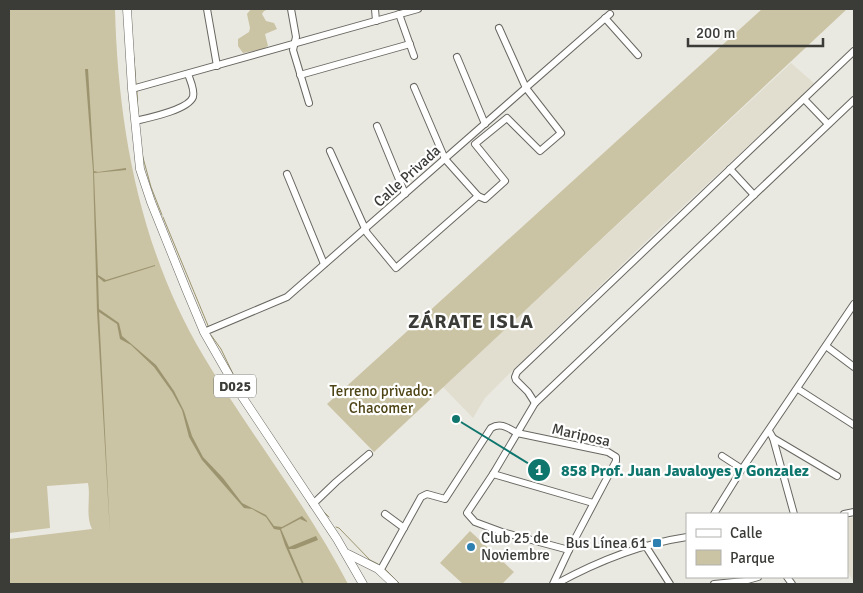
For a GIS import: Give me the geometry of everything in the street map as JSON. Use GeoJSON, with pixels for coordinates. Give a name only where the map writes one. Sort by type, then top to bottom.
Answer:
{"type":"FeatureCollection","features":[{"type":"Feature","properties":{"kind":"main road","name":"D025"},"geometry":{"type":"LineString","coordinates":[[129,9],[132,90],[140,167],[151,202],[204,332],[235,386],[345,552],[363,584]]}},
{"type":"Feature","properties":{"kind":"main road"},"geometry":{"type":"LineString","coordinates":[[345,552],[354,559],[368,563],[379,570],[394,584]]}},
{"type":"Feature","properties":{"kind":"main road"},"geometry":{"type":"LineString","coordinates":[[352,564],[379,570]]}},
{"type":"Feature","properties":{"kind":"street"},"geometry":{"type":"LineString","coordinates":[[207,9],[217,66]]}},
{"type":"Feature","properties":{"kind":"street"},"geometry":{"type":"LineString","coordinates":[[291,9],[296,37],[293,50],[309,103]]}},
{"type":"Feature","properties":{"kind":"street"},"geometry":{"type":"LineString","coordinates":[[374,9],[376,21]]}},
{"type":"Feature","properties":{"kind":"street"},"geometry":{"type":"LineString","coordinates":[[132,90],[418,9]]}},
{"type":"Feature","properties":{"kind":"street"},"geometry":{"type":"LineString","coordinates":[[399,14],[414,56]]}},
{"type":"Feature","properties":{"kind":"street","name":"Calle Privada"},"geometry":{"type":"LineString","coordinates":[[204,332],[287,297],[608,16],[638,55]]}},
{"type":"Feature","properties":{"kind":"street"},"geometry":{"type":"LineString","coordinates":[[414,87],[445,159],[478,196],[485,199],[506,182],[474,144],[506,118],[539,150],[561,134],[526,88],[499,28]]}},
{"type":"Feature","properties":{"kind":"street"},"geometry":{"type":"LineString","coordinates":[[300,75],[410,44]]}},
{"type":"Feature","properties":{"kind":"street"},"geometry":{"type":"LineString","coordinates":[[535,402],[516,380],[517,372],[854,51]]}},
{"type":"Feature","properties":{"kind":"street"},"geometry":{"type":"LineString","coordinates":[[457,58],[485,124]]}},
{"type":"Feature","properties":{"kind":"street"},"geometry":{"type":"LineString","coordinates":[[135,121],[172,111],[188,103],[193,98],[193,92],[188,74]]}},
{"type":"Feature","properties":{"kind":"street"},"geometry":{"type":"LineString","coordinates":[[804,99],[828,124]]}},
{"type":"Feature","properties":{"kind":"street"},"geometry":{"type":"LineString","coordinates":[[568,550],[502,532],[474,522],[467,513],[493,474],[535,402],[854,100]]}},
{"type":"Feature","properties":{"kind":"street"},"geometry":{"type":"LineString","coordinates":[[377,126],[405,194]]}},
{"type":"Feature","properties":{"kind":"street"},"geometry":{"type":"LineString","coordinates":[[330,151],[368,236],[397,268],[478,196]]}},
{"type":"Feature","properties":{"kind":"street"},"geometry":{"type":"LineString","coordinates":[[730,169],[754,195]]}},
{"type":"Feature","properties":{"kind":"street"},"geometry":{"type":"LineString","coordinates":[[287,174],[324,264]]}},
{"type":"Feature","properties":{"kind":"street"},"geometry":{"type":"LineString","coordinates":[[715,513],[742,469],[854,304]]}},
{"type":"Feature","properties":{"kind":"street"},"geometry":{"type":"LineString","coordinates":[[826,346],[854,367]]}},
{"type":"Feature","properties":{"kind":"street"},"geometry":{"type":"LineString","coordinates":[[798,389],[854,425]]}},
{"type":"Feature","properties":{"kind":"street"},"geometry":{"type":"LineString","coordinates":[[379,570],[423,495],[430,495],[445,500],[491,428],[499,425],[518,433]]}},
{"type":"Feature","properties":{"kind":"street"},"geometry":{"type":"LineString","coordinates":[[769,431],[773,438],[794,513]]}},
{"type":"Feature","properties":{"kind":"street","name":"Mariposa"},"geometry":{"type":"LineString","coordinates":[[518,433],[615,455],[616,462],[568,550],[555,584]]}},
{"type":"Feature","properties":{"kind":"street"},"geometry":{"type":"LineString","coordinates":[[773,438],[837,476]]}},
{"type":"Feature","properties":{"kind":"street"},"geometry":{"type":"LineString","coordinates":[[313,504],[369,454]]}},
{"type":"Feature","properties":{"kind":"street"},"geometry":{"type":"LineString","coordinates":[[722,456],[742,469]]}},
{"type":"Feature","properties":{"kind":"street"},"geometry":{"type":"LineString","coordinates":[[493,474],[593,503]]}},
{"type":"Feature","properties":{"kind":"street"},"geometry":{"type":"LineString","coordinates":[[385,514],[404,528]]}},
{"type":"Feature","properties":{"kind":"street"},"geometry":{"type":"LineString","coordinates":[[555,584],[615,555],[645,545],[686,537]]}},
{"type":"Feature","properties":{"kind":"street"},"geometry":{"type":"LineString","coordinates":[[645,545],[670,584]]}},
{"type":"Feature","properties":{"kind":"street"},"geometry":{"type":"LineString","coordinates":[[714,584],[754,578]]}},
{"type":"Feature","properties":{"kind":"shaded area"},"geometry":{"type":"Polygon","coordinates":[[[791,63],[815,84],[662,226],[508,375],[485,398],[473,418],[443,387],[791,63]]]}},
{"type":"Feature","properties":{"kind":"shaded area"},"geometry":{"type":"Polygon","coordinates":[[[85,69],[88,69],[94,171],[126,168],[126,170],[94,173],[98,275],[106,280],[155,265],[104,282],[98,277],[99,309],[119,323],[122,336],[156,365],[174,391],[184,411],[192,436],[203,457],[223,478],[242,503],[266,515],[274,526],[282,527],[302,516],[307,521],[300,519],[281,529],[289,547],[316,536],[318,540],[295,549],[289,549],[304,584],[302,584],[280,530],[274,529],[266,517],[252,509],[244,508],[202,460],[189,437],[182,410],[172,392],[154,367],[131,345],[120,339],[117,324],[99,312],[110,533],[97,311],[93,171],[85,69]]]}},
{"type":"Feature","properties":{"kind":"shaded area"},"geometry":{"type":"Polygon","coordinates":[[[854,517],[854,583],[848,572],[848,519],[854,517]]]}},
{"type":"Feature","properties":{"kind":"green space"},"geometry":{"type":"Polygon","coordinates":[[[9,9],[115,9],[121,100],[128,145],[149,233],[164,275],[182,317],[204,357],[315,526],[348,584],[9,584],[9,539],[92,529],[88,512],[88,483],[47,486],[50,528],[9,533],[9,9]]]}},
{"type":"Feature","properties":{"kind":"green space"},"geometry":{"type":"Polygon","coordinates":[[[251,9],[269,9],[262,14],[266,21],[274,23],[277,29],[265,34],[268,46],[263,49],[243,53],[238,46],[238,39],[249,32],[247,14],[251,9]]]}},
{"type":"Feature","properties":{"kind":"green space","name":"Terreno privado: Chacomer"},"geometry":{"type":"Polygon","coordinates":[[[762,9],[847,9],[374,452],[327,404],[762,9]]]}},
{"type":"Feature","properties":{"kind":"green space","name":"Club 25 de Noviembre"},"geometry":{"type":"Polygon","coordinates":[[[470,531],[514,572],[502,584],[463,584],[440,563],[470,531]]]}},
{"type":"Feature","properties":{"kind":"waterway"},"geometry":{"type":"LineString","coordinates":[[134,58],[136,84]]}},
{"type":"Feature","properties":{"kind":"waterway"},"geometry":{"type":"LineString","coordinates":[[137,91],[138,115]]}},
{"type":"Feature","properties":{"kind":"waterway"},"geometry":{"type":"LineString","coordinates":[[142,154],[151,187],[162,215]]}},
{"type":"Feature","properties":{"kind":"waterway"},"geometry":{"type":"LineString","coordinates":[[163,217],[209,328]]}},
{"type":"Feature","properties":{"kind":"waterway"},"geometry":{"type":"LineString","coordinates":[[211,335],[221,349],[237,382]]}},
{"type":"Feature","properties":{"kind":"waterway"},"geometry":{"type":"LineString","coordinates":[[323,511],[329,517]]}},
{"type":"Feature","properties":{"kind":"waterway"},"geometry":{"type":"LineString","coordinates":[[336,527],[370,560],[378,564]]}},
{"type":"Feature","properties":{"kind":"waterway"},"geometry":{"type":"LineString","coordinates":[[385,569],[400,584]]}},
{"type":"Feature","properties":{"kind":"place","name":"858 Prof. Juan Javaloyes y Gonzalez"},"geometry":{"type":"Point","coordinates":[456,419]}},
{"type":"Feature","properties":{"kind":"place","name":"Bus Línea 61"},"geometry":{"type":"Point","coordinates":[657,543]}},
{"type":"Feature","properties":{"kind":"place","name":"Club 25 de Noviembre"},"geometry":{"type":"Point","coordinates":[471,547]}},
{"type":"Feature","properties":{"kind":"district","name":"ZÁRATE ISLA"},"geometry":{"type":"Point","coordinates":[471,321]}}]}
